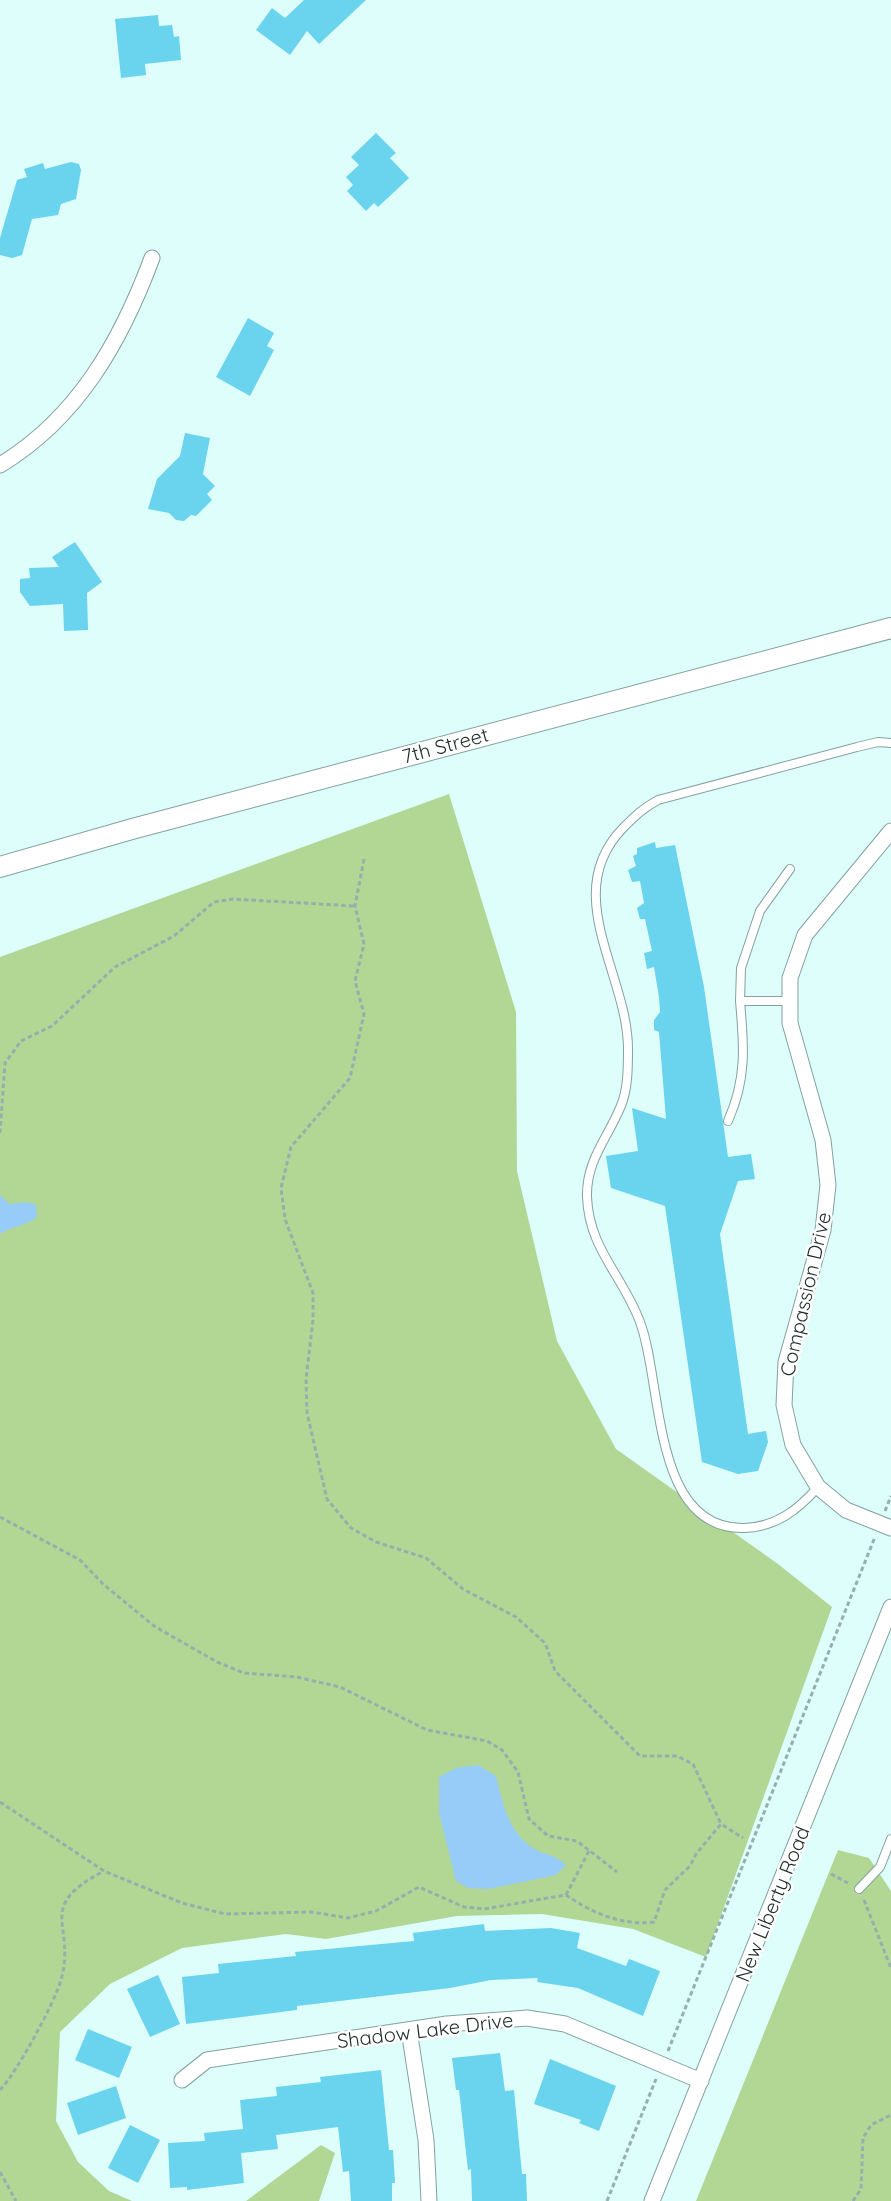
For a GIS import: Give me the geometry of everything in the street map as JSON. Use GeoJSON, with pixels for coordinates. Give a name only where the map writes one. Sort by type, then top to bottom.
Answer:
{"type":"FeatureCollection","features":[{"type":"Feature","properties":{"kind":"street"},"geometry":{"type":"LineString","coordinates":[[0,465],[44,432],[72,405],[96,373],[130,315],[152,258]]}},
{"type":"Feature","properties":{"kind":"street","name":"7th Street"},"geometry":{"type":"LineString","coordinates":[[0,867],[132,829],[891,628]]}},
{"type":"Feature","properties":{"kind":"street","name":"Compassion Drive"},"geometry":{"type":"LineString","coordinates":[[886,1525],[846,1510],[818,1487],[793,1445],[784,1405],[786,1362],[823,1230],[828,1185],[823,1140],[790,1023],[790,978],[805,935],[891,831]]}},
{"type":"Feature","properties":{"kind":"street","name":"New Liberty Road"},"geometry":{"type":"LineString","coordinates":[[652,2201],[891,1607]]}},
{"type":"Feature","properties":{"kind":"street","name":"Shadow Lake Drive"},"geometry":{"type":"LineString","coordinates":[[182,2080],[207,2060],[409,2030],[527,2018],[565,2024],[701,2081]]}},
{"type":"Feature","properties":{"kind":"street"},"geometry":{"type":"LineString","coordinates":[[409,2030],[426,2140],[429,2201]]}},
{"type":"Feature","properties":{"kind":"lane"},"geometry":{"type":"LineString","coordinates":[[818,1487],[798,1509],[786,1517],[754,1527],[738,1528],[715,1521],[696,1510],[686,1499],[672,1471],[648,1346],[630,1302],[599,1250],[589,1216],[587,1195],[592,1161],[622,1105],[628,1060],[623,1011],[596,910],[595,880],[600,862],[611,842],[638,811],[658,800],[878,742],[891,743]]}},
{"type":"Feature","properties":{"kind":"lane"},"geometry":{"type":"LineString","coordinates":[[728,1121],[742,1080],[744,1040],[740,1001],[741,968],[760,911],[790,869]]}},
{"type":"Feature","properties":{"kind":"lane"},"geometry":{"type":"LineString","coordinates":[[740,1001],[790,1001]]}},
{"type":"Feature","properties":{"kind":"lane"},"geometry":{"type":"LineString","coordinates":[[859,1889],[880,1867],[891,1839]]}},
{"type":"Feature","properties":{"kind":"path"},"geometry":{"type":"LineString","coordinates":[[364,859],[355,906],[364,944],[355,981],[364,1014],[350,1078],[291,1147],[281,1188],[285,1219],[313,1293],[313,1320],[306,1379],[307,1413],[327,1499],[351,1528],[376,1542],[426,1558],[463,1589],[516,1617],[545,1644],[555,1671],[640,1756],[677,1756],[693,1764],[722,1824],[743,1838]]}},
{"type":"Feature","properties":{"kind":"path"},"geometry":{"type":"LineString","coordinates":[[0,1133],[5,1064],[21,1041],[52,1026],[115,967],[174,936],[214,902],[233,899],[355,906]]}},
{"type":"Feature","properties":{"kind":"path"},"geometry":{"type":"LineString","coordinates":[[607,2201],[886,1525],[891,1496]]}},
{"type":"Feature","properties":{"kind":"path"},"geometry":{"type":"LineString","coordinates":[[0,1517],[80,1560],[103,1584],[154,1626],[217,1662],[244,1673],[297,1677],[340,1687],[427,1730],[487,1741],[502,1750],[518,1772],[529,1819],[548,1836],[577,1841],[617,1872]]}},
{"type":"Feature","properties":{"kind":"path"},"geometry":{"type":"LineString","coordinates":[[0,1802],[104,1871],[182,1903],[225,1914],[311,1912],[348,1918],[376,1911],[419,1887],[464,1906],[484,1909],[566,1894],[587,1910],[635,1925],[654,1922],[665,1890],[690,1866],[696,1854],[722,1824]]}},
{"type":"Feature","properties":{"kind":"path"},"geometry":{"type":"LineString","coordinates":[[566,1894],[590,1849]]}},
{"type":"Feature","properties":{"kind":"path"},"geometry":{"type":"LineString","coordinates":[[0,2090],[15,2070],[60,1981],[64,1963],[62,1914],[67,1897],[77,1885],[104,1871]]}},
{"type":"Feature","properties":{"kind":"path"},"geometry":{"type":"LineString","coordinates":[[831,1874],[859,1889],[891,1968]]}},
{"type":"Feature","properties":{"kind":"path"},"geometry":{"type":"LineString","coordinates":[[853,2201],[861,2189],[863,2138],[871,2126],[891,2115]]}},
{"type":"Feature","properties":{"kind":"path"},"geometry":{"type":"LineString","coordinates":[[0,2172],[16,2201]]}},
{"type":"Feature","properties":{"kind":"green space"},"geometry":{"type":"Polygon","coordinates":[[[449,794],[516,1012],[517,1171],[557,1341],[616,1449],[778,1564],[832,1607],[706,1957],[633,1929],[542,1914],[457,1916],[326,1939],[286,1934],[182,1948],[110,1984],[60,2032],[56,2121],[78,2162],[109,2191],[132,2201],[0,2201],[0,957],[449,794]]]}},
{"type":"Feature","properties":{"kind":"green space"},"geometry":{"type":"Polygon","coordinates":[[[838,1850],[869,1858],[891,1891],[891,2201],[696,2201],[838,1850]]]}},
{"type":"Feature","properties":{"kind":"green space"},"geometry":{"type":"Polygon","coordinates":[[[321,2145],[335,2153],[319,2201],[246,2201],[321,2145]]]}},
{"type":"Feature","properties":{"kind":"water"},"geometry":{"type":"Polygon","coordinates":[[[0,1195],[9,1204],[27,1202],[36,1205],[37,1217],[0,1234],[0,1195]]]}},
{"type":"Feature","properties":{"kind":"water"},"geometry":{"type":"Polygon","coordinates":[[[478,1765],[496,1776],[508,1816],[518,1834],[533,1848],[557,1858],[566,1865],[556,1875],[488,1889],[468,1888],[456,1881],[439,1813],[439,1777],[456,1768],[478,1765]]]}},
{"type":"Feature","properties":{"kind":"building"},"geometry":{"type":"Polygon","coordinates":[[[304,0],[366,0],[319,44],[307,31],[290,55],[256,30],[272,8],[285,18],[304,0]]]}},
{"type":"Feature","properties":{"kind":"building"},"geometry":{"type":"Polygon","coordinates":[[[158,15],[159,26],[172,25],[174,37],[179,36],[181,60],[145,64],[146,75],[121,78],[115,19],[158,15]]]}},
{"type":"Feature","properties":{"kind":"building"},"geometry":{"type":"Polygon","coordinates":[[[376,133],[396,153],[390,158],[409,178],[378,207],[374,203],[366,211],[347,191],[353,185],[346,177],[359,165],[351,157],[376,133]]]}},
{"type":"Feature","properties":{"kind":"building"},"geometry":{"type":"Polygon","coordinates":[[[71,162],[79,164],[81,170],[76,199],[61,204],[58,215],[32,219],[22,255],[12,258],[0,255],[0,238],[17,180],[27,177],[24,169],[43,163],[45,169],[71,162]]]}},
{"type":"Feature","properties":{"kind":"building"},"geometry":{"type":"Polygon","coordinates":[[[248,318],[274,333],[267,346],[274,350],[250,396],[216,377],[248,318]]]}},
{"type":"Feature","properties":{"kind":"building"},"geometry":{"type":"Polygon","coordinates":[[[185,433],[210,438],[203,474],[215,486],[207,494],[212,500],[196,516],[191,515],[184,521],[176,520],[169,513],[148,509],[157,479],[180,456],[185,433]]]}},
{"type":"Feature","properties":{"kind":"building"},"geometry":{"type":"Polygon","coordinates":[[[75,542],[102,582],[87,593],[88,630],[64,631],[63,604],[30,606],[20,592],[20,579],[30,578],[29,568],[59,567],[52,557],[75,542]]]}},
{"type":"Feature","properties":{"kind":"building"},"geometry":{"type":"Polygon","coordinates":[[[655,842],[656,848],[675,845],[704,987],[728,1157],[751,1154],[755,1179],[738,1181],[720,1234],[748,1434],[766,1431],[768,1442],[758,1471],[738,1474],[702,1462],[665,1206],[611,1188],[606,1156],[638,1151],[632,1108],[666,1119],[659,1032],[654,1030],[654,1020],[660,1012],[659,997],[654,967],[647,969],[644,953],[652,951],[645,919],[640,919],[637,908],[644,903],[640,881],[632,882],[628,870],[636,866],[633,856],[637,854],[637,848],[655,842]]]}},
{"type":"Feature","properties":{"kind":"building"},"geometry":{"type":"Polygon","coordinates":[[[484,1924],[485,1931],[551,1928],[580,1933],[577,1948],[626,1966],[629,1959],[660,1971],[643,2016],[578,1988],[537,1982],[538,1978],[491,1980],[450,1988],[297,2006],[297,2010],[186,2024],[182,1977],[219,1973],[218,1964],[296,1956],[295,1952],[414,1941],[413,1933],[484,1924]]]}},
{"type":"Feature","properties":{"kind":"building"},"geometry":{"type":"Polygon","coordinates":[[[158,1975],[180,2024],[150,2037],[127,1989],[158,1975]]]}},
{"type":"Feature","properties":{"kind":"building"},"geometry":{"type":"Polygon","coordinates":[[[88,2029],[132,2047],[119,2078],[75,2060],[88,2029]]]}},
{"type":"Feature","properties":{"kind":"building"},"geometry":{"type":"Polygon","coordinates":[[[500,2053],[505,2091],[514,2090],[522,2174],[526,2174],[527,2201],[472,2201],[471,2169],[468,2170],[459,2090],[456,2090],[452,2058],[500,2053]]]}},
{"type":"Feature","properties":{"kind":"building"},"geometry":{"type":"Polygon","coordinates":[[[550,2059],[616,2086],[599,2131],[579,2123],[581,2120],[534,2104],[550,2059]]]}},
{"type":"Feature","properties":{"kind":"building"},"geometry":{"type":"Polygon","coordinates":[[[381,2070],[389,2150],[393,2150],[395,2183],[392,2183],[392,2201],[351,2201],[349,2171],[343,2172],[338,2127],[276,2135],[278,2149],[241,2153],[244,2183],[187,2190],[187,2187],[170,2188],[168,2143],[205,2141],[204,2133],[243,2129],[240,2100],[277,2096],[276,2087],[321,2082],[320,2077],[381,2070]]]}},
{"type":"Feature","properties":{"kind":"building"},"geometry":{"type":"Polygon","coordinates":[[[116,2086],[126,2118],[78,2135],[67,2103],[116,2086]]]}},
{"type":"Feature","properties":{"kind":"building"},"geometry":{"type":"Polygon","coordinates":[[[130,2125],[160,2140],[138,2183],[108,2168],[130,2125]]]}}]}
